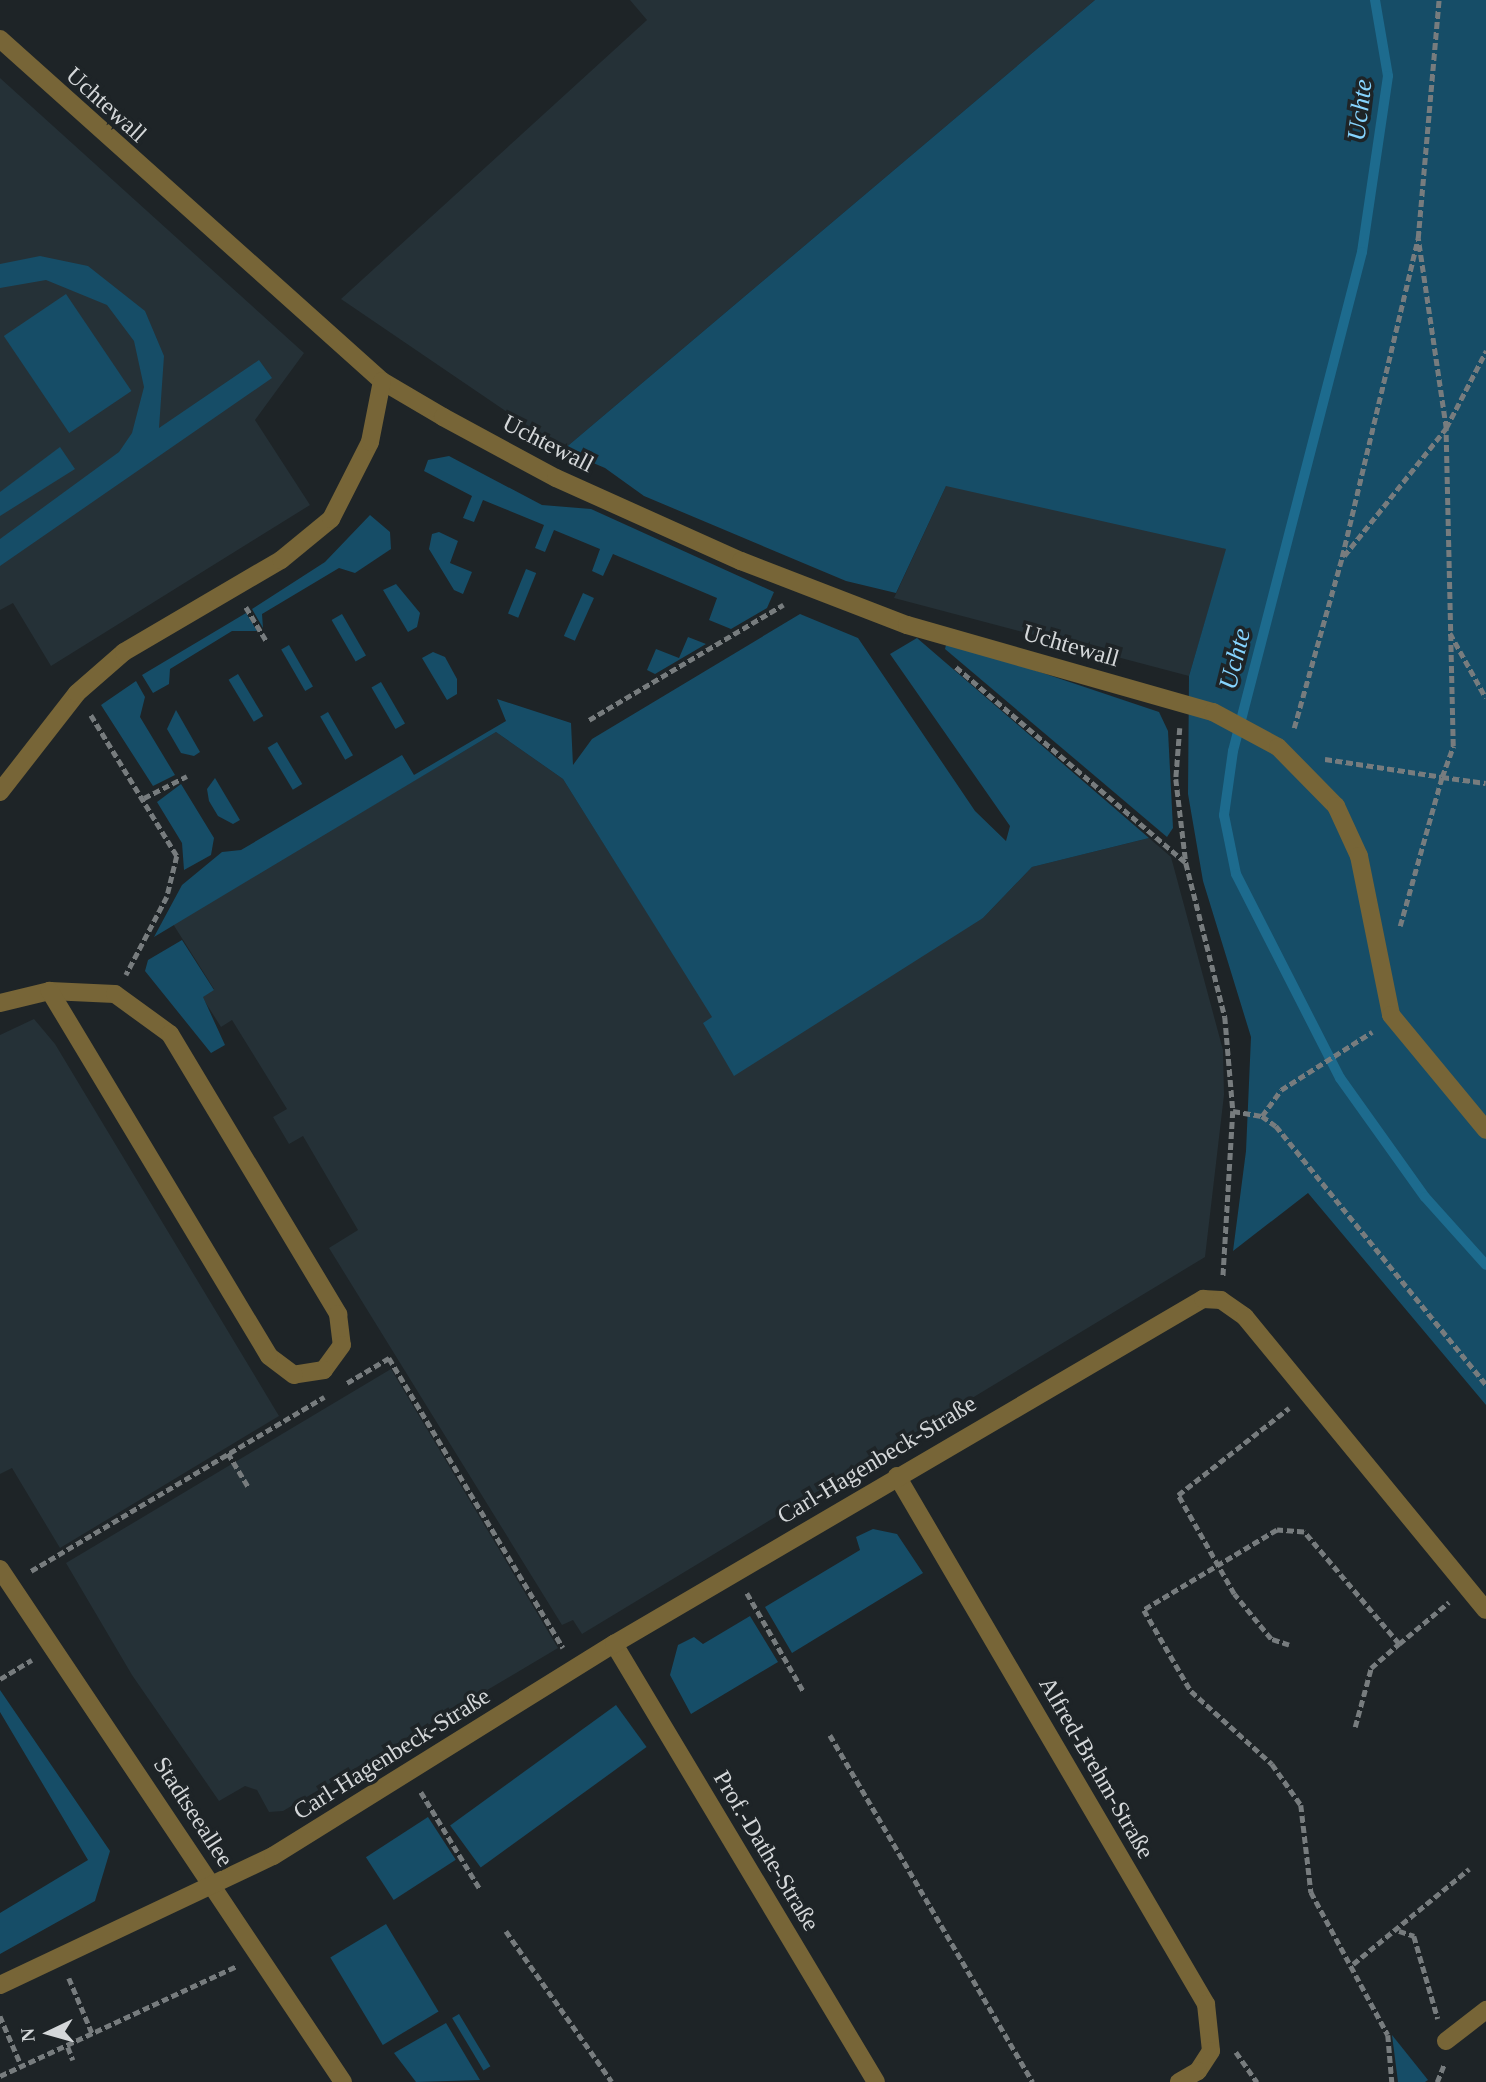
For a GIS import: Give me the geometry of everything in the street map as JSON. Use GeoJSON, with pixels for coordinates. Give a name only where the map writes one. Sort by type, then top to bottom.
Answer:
{"type":"FeatureCollection","features":[{"type":"Feature","properties":{"kind":"street","name":"Uchtewall"},"geometry":{"type":"LineString","coordinates":[[0,39],[382,381],[556,478],[811,589],[907,625],[1213,712],[1282,750],[1336,806],[1359,856],[1391,1015],[1486,1130]]}},
{"type":"Feature","properties":{"kind":"street"},"geometry":{"type":"LineString","coordinates":[[0,793],[77,693],[124,652],[281,560],[331,519],[370,442],[382,381]]}},
{"type":"Feature","properties":{"kind":"street"},"geometry":{"type":"LineString","coordinates":[[0,1003],[50,991],[115,994],[170,1034],[338,1314],[342,1345],[324,1370],[294,1374],[269,1356],[50,991]]}},
{"type":"Feature","properties":{"kind":"street"},"geometry":{"type":"LineString","coordinates":[[1221,1300],[1245,1317],[1486,1610]]}},
{"type":"Feature","properties":{"kind":"street","name":"Carl-Hagenbeck-Straße"},"geometry":{"type":"LineString","coordinates":[[0,1985],[273,1856],[614,1644],[1179,1308],[1221,1300]]}},
{"type":"Feature","properties":{"kind":"street","name":"Alfred-Brehm-Straße"},"geometry":{"type":"LineString","coordinates":[[897,1476],[1206,2004],[1211,2051],[1198,2071],[1180,2082]]}},
{"type":"Feature","properties":{"kind":"street","name":"Stadtseeallee"},"geometry":{"type":"LineString","coordinates":[[5,1577],[211,1885],[255,1957],[343,2082]]}},
{"type":"Feature","properties":{"kind":"street","name":"Prof.-Dathe-Straße"},"geometry":{"type":"LineString","coordinates":[[614,1644],[876,2082]]}},
{"type":"Feature","properties":{"kind":"street"},"geometry":{"type":"LineString","coordinates":[[1446,2041],[1486,2010]]}},
{"type":"Feature","properties":{"kind":"path"},"geometry":{"type":"LineString","coordinates":[[1439,0],[1418,238],[1342,558],[1282,750],[1486,783]]}},
{"type":"Feature","properties":{"kind":"path"},"geometry":{"type":"LineString","coordinates":[[1396,938],[1453,746],[1446,428],[1418,238]]}},
{"type":"Feature","properties":{"kind":"path"},"geometry":{"type":"LineString","coordinates":[[1342,558],[1446,428],[1486,351]]}},
{"type":"Feature","properties":{"kind":"path"},"geometry":{"type":"LineString","coordinates":[[233,586],[266,640]]}},
{"type":"Feature","properties":{"kind":"path"},"geometry":{"type":"LineString","coordinates":[[589,720],[811,589]]}},
{"type":"Feature","properties":{"kind":"path"},"geometry":{"type":"LineString","coordinates":[[1450,632],[1486,698]]}},
{"type":"Feature","properties":{"kind":"path"},"geometry":{"type":"LineString","coordinates":[[948,660],[1186,863]]}},
{"type":"Feature","properties":{"kind":"path"},"geometry":{"type":"LineString","coordinates":[[77,693],[144,798],[177,856],[176,876],[115,994]]}},
{"type":"Feature","properties":{"kind":"path"},"geometry":{"type":"LineString","coordinates":[[1182,703],[1176,779],[1186,863],[1225,1017],[1233,1111],[1221,1300]]}},
{"type":"Feature","properties":{"kind":"path"},"geometry":{"type":"LineString","coordinates":[[144,798],[187,776]]}},
{"type":"Feature","properties":{"kind":"path"},"geometry":{"type":"LineString","coordinates":[[1262,1116],[1270,1100],[1304,1073],[1362,1041]]}},
{"type":"Feature","properties":{"kind":"path"},"geometry":{"type":"LineString","coordinates":[[1233,1111],[1262,1116],[1486,1384]]}},
{"type":"Feature","properties":{"kind":"path"},"geometry":{"type":"LineString","coordinates":[[5,1577],[228,1453],[389,1358],[575,1668]]}},
{"type":"Feature","properties":{"kind":"path"},"geometry":{"type":"LineString","coordinates":[[1289,1645],[1272,1639],[1215,1568],[1178,1495],[1308,1393]]}},
{"type":"Feature","properties":{"kind":"path"},"geometry":{"type":"LineString","coordinates":[[228,1453],[249,1488]]}},
{"type":"Feature","properties":{"kind":"path"},"geometry":{"type":"LineString","coordinates":[[1392,2082],[1388,2035],[1353,1964],[1311,1892],[1301,1805],[1272,1764],[1191,1691],[1144,1610],[1277,1531],[1304,1532],[1399,1644]]}},
{"type":"Feature","properties":{"kind":"path"},"geometry":{"type":"LineString","coordinates":[[735,1573],[804,1692]]}},
{"type":"Feature","properties":{"kind":"path"},"geometry":{"type":"LineString","coordinates":[[1355,1727],[1371,1668],[1467,1587]]}},
{"type":"Feature","properties":{"kind":"path"},"geometry":{"type":"LineString","coordinates":[[0,1679],[52,1648]]}},
{"type":"Feature","properties":{"kind":"path"},"geometry":{"type":"LineString","coordinates":[[830,1735],[1033,2082]]}},
{"type":"Feature","properties":{"kind":"path"},"geometry":{"type":"LineString","coordinates":[[410,1773],[480,1889]]}},
{"type":"Feature","properties":{"kind":"path"},"geometry":{"type":"LineString","coordinates":[[1353,1964],[1399,1931],[1405,1919],[1469,1869]]}},
{"type":"Feature","properties":{"kind":"path"},"geometry":{"type":"LineString","coordinates":[[506,1931],[612,2082]]}},
{"type":"Feature","properties":{"kind":"path"},"geometry":{"type":"LineString","coordinates":[[1399,1931],[1414,1936],[1446,2041]]}},
{"type":"Feature","properties":{"kind":"path"},"geometry":{"type":"LineString","coordinates":[[0,2077],[255,1957]]}},
{"type":"Feature","properties":{"kind":"path"},"geometry":{"type":"LineString","coordinates":[[60,1958],[93,2035]]}},
{"type":"Feature","properties":{"kind":"path"},"geometry":{"type":"LineString","coordinates":[[0,2016],[22,2067]]}},
{"type":"Feature","properties":{"kind":"path"},"geometry":{"type":"LineString","coordinates":[[68,2047],[73,2060]]}},
{"type":"Feature","properties":{"kind":"shaded area"},"geometry":{"type":"Polygon","coordinates":[[[630,0],[1095,0],[563,450],[341,299],[647,20],[630,0]]]}},
{"type":"Feature","properties":{"kind":"shaded area"},"geometry":{"type":"Polygon","coordinates":[[[1095,0],[1486,0],[1486,1405],[1308,1193],[1233,1251],[1246,1151],[1251,1037],[1203,881],[1188,794],[1189,676],[1226,549],[946,486],[896,593],[846,581],[644,496],[605,468],[563,450],[1095,0]]]}},
{"type":"Feature","properties":{"kind":"shaded area"},"geometry":{"type":"Polygon","coordinates":[[[0,78],[304,353],[255,420],[310,505],[51,666],[13,603],[0,610],[0,78]]]}},
{"type":"Feature","properties":{"kind":"shaded area"},"geometry":{"type":"Polygon","coordinates":[[[40,256],[88,266],[145,311],[164,356],[159,428],[259,360],[272,378],[0,566],[0,539],[119,452],[132,433],[144,387],[134,341],[107,305],[46,280],[0,288],[0,264],[40,256]]]}},
{"type":"Feature","properties":{"kind":"shaded area"},"geometry":{"type":"Polygon","coordinates":[[[66,294],[131,391],[69,433],[4,336],[66,294]]]}},
{"type":"Feature","properties":{"kind":"shaded area"},"geometry":{"type":"Polygon","coordinates":[[[60,447],[75,469],[0,516],[0,492],[60,447]]]}},
{"type":"Feature","properties":{"kind":"shaded area"},"geometry":{"type":"Polygon","coordinates":[[[449,456],[542,505],[591,509],[774,592],[767,608],[731,629],[709,620],[717,598],[613,554],[603,576],[592,571],[600,549],[554,530],[545,552],[535,548],[544,525],[483,500],[474,522],[463,518],[472,496],[424,471],[428,460],[449,456]]]}},
{"type":"Feature","properties":{"kind":"shaded area"},"geometry":{"type":"Polygon","coordinates":[[[961,485],[1227,549],[1189,676],[894,598],[946,486],[961,485]]]}},
{"type":"Feature","properties":{"kind":"shaded area"},"geometry":{"type":"Polygon","coordinates":[[[370,515],[390,532],[391,549],[355,573],[339,568],[262,614],[263,628],[252,609],[325,562],[370,515]]]}},
{"type":"Feature","properties":{"kind":"shaded area"},"geometry":{"type":"Polygon","coordinates":[[[439,532],[458,541],[450,563],[472,572],[463,594],[454,590],[429,549],[432,534],[439,532]]]}},
{"type":"Feature","properties":{"kind":"shaded area"},"geometry":{"type":"Polygon","coordinates":[[[526,569],[536,573],[518,618],[508,614],[526,569]]]}},
{"type":"Feature","properties":{"kind":"shaded area"},"geometry":{"type":"Polygon","coordinates":[[[396,584],[420,613],[417,627],[408,632],[383,590],[396,584]]]}},
{"type":"Feature","properties":{"kind":"shaded area"},"geometry":{"type":"Polygon","coordinates":[[[583,593],[594,598],[575,641],[564,636],[583,593]]]}},
{"type":"Feature","properties":{"kind":"shaded area"},"geometry":{"type":"Polygon","coordinates":[[[246,613],[257,631],[232,631],[170,669],[169,684],[153,693],[142,675],[246,613]]]}},
{"type":"Feature","properties":{"kind":"shaded area"},"geometry":{"type":"Polygon","coordinates":[[[342,614],[366,656],[356,662],[332,620],[342,614]]]}},
{"type":"Feature","properties":{"kind":"shaded area"},"geometry":{"type":"Polygon","coordinates":[[[800,614],[858,638],[975,811],[1006,841],[1010,826],[890,654],[917,638],[1149,838],[1032,867],[983,918],[734,1076],[703,1023],[712,1017],[563,779],[496,732],[154,937],[182,885],[222,852],[241,850],[402,755],[414,775],[506,721],[497,699],[571,723],[573,765],[592,739],[800,614]]]}},
{"type":"Feature","properties":{"kind":"shaded area"},"geometry":{"type":"Polygon","coordinates":[[[688,637],[706,644],[655,674],[647,670],[656,649],[679,658],[688,637]]]}},
{"type":"Feature","properties":{"kind":"shaded area"},"geometry":{"type":"Polygon","coordinates":[[[947,641],[1159,712],[1168,731],[1173,828],[1167,837],[945,649],[947,641]]]}},
{"type":"Feature","properties":{"kind":"shaded area"},"geometry":{"type":"Polygon","coordinates":[[[289,645],[313,687],[305,691],[281,650],[289,645]]]}},
{"type":"Feature","properties":{"kind":"shaded area"},"geometry":{"type":"Polygon","coordinates":[[[433,652],[445,657],[457,679],[457,694],[447,700],[422,658],[433,652]]]}},
{"type":"Feature","properties":{"kind":"shaded area"},"geometry":{"type":"Polygon","coordinates":[[[238,674],[263,716],[254,722],[229,680],[238,674]]]}},
{"type":"Feature","properties":{"kind":"shaded area"},"geometry":{"type":"Polygon","coordinates":[[[136,681],[145,697],[140,717],[175,775],[153,786],[101,705],[136,681]]]}},
{"type":"Feature","properties":{"kind":"shaded area"},"geometry":{"type":"Polygon","coordinates":[[[381,682],[405,724],[395,729],[371,688],[381,682]]]}},
{"type":"Feature","properties":{"kind":"shaded area"},"geometry":{"type":"Polygon","coordinates":[[[176,710],[200,752],[194,756],[181,753],[167,729],[176,710]]]}},
{"type":"Feature","properties":{"kind":"shaded area"},"geometry":{"type":"Polygon","coordinates":[[[328,712],[353,755],[345,760],[320,716],[328,712]]]}},
{"type":"Feature","properties":{"kind":"shaded area"},"geometry":{"type":"Polygon","coordinates":[[[496,732],[563,779],[713,1017],[703,1023],[983,918],[1032,867],[1149,838],[1171,857],[1223,1050],[1224,1095],[1205,1257],[582,1634],[573,1620],[562,1625],[329,1248],[358,1230],[303,1136],[289,1144],[273,1117],[287,1109],[232,1020],[221,1027],[202,997],[214,989],[173,924],[496,732]]]}},
{"type":"Feature","properties":{"kind":"shaded area"},"geometry":{"type":"Polygon","coordinates":[[[277,742],[302,784],[293,790],[268,748],[277,742]]]}},
{"type":"Feature","properties":{"kind":"shaded area"},"geometry":{"type":"Polygon","coordinates":[[[215,778],[240,820],[233,824],[218,816],[209,801],[207,789],[215,778]]]}},
{"type":"Feature","properties":{"kind":"shaded area"},"geometry":{"type":"Polygon","coordinates":[[[181,784],[214,838],[211,855],[184,870],[182,843],[157,802],[181,784]]]}},
{"type":"Feature","properties":{"kind":"shaded area"},"geometry":{"type":"Polygon","coordinates":[[[182,940],[214,990],[203,997],[225,1045],[211,1053],[145,971],[148,960],[182,940]]]}},
{"type":"Feature","properties":{"kind":"shaded area"},"geometry":{"type":"Polygon","coordinates":[[[34,1019],[55,1044],[279,1416],[60,1548],[12,1468],[0,1474],[0,1035],[34,1019]]]}},
{"type":"Feature","properties":{"kind":"shaded area"},"geometry":{"type":"Polygon","coordinates":[[[391,1369],[558,1648],[283,1811],[269,1812],[257,1790],[245,1786],[219,1801],[132,1675],[66,1563],[391,1369]]]}},
{"type":"Feature","properties":{"kind":"shaded area"},"geometry":{"type":"Polygon","coordinates":[[[873,1529],[897,1534],[923,1573],[792,1653],[765,1607],[860,1550],[856,1537],[873,1529]]]}},
{"type":"Feature","properties":{"kind":"shaded area"},"geometry":{"type":"Polygon","coordinates":[[[750,1616],[778,1662],[691,1714],[670,1675],[678,1645],[694,1637],[703,1644],[750,1616]]]}},
{"type":"Feature","properties":{"kind":"shaded area"},"geometry":{"type":"Polygon","coordinates":[[[0,1690],[110,1851],[95,1901],[0,1954],[0,1913],[88,1860],[0,1712],[0,1690]]]}},
{"type":"Feature","properties":{"kind":"shaded area"},"geometry":{"type":"Polygon","coordinates":[[[616,1705],[647,1747],[481,1868],[450,1825],[616,1705]]]}},
{"type":"Feature","properties":{"kind":"shaded area"},"geometry":{"type":"Polygon","coordinates":[[[428,1817],[456,1860],[394,1900],[366,1857],[428,1817]]]}},
{"type":"Feature","properties":{"kind":"shaded area"},"geometry":{"type":"Polygon","coordinates":[[[386,1924],[439,2011],[383,2045],[330,1957],[386,1924]]]}},
{"type":"Feature","properties":{"kind":"shaded area"},"geometry":{"type":"Polygon","coordinates":[[[459,2014],[490,2066],[484,2070],[452,2018],[459,2014]]]}},
{"type":"Feature","properties":{"kind":"shaded area"},"geometry":{"type":"Polygon","coordinates":[[[446,2023],[480,2080],[416,2082],[394,2053],[446,2023]]]}},
{"type":"Feature","properties":{"kind":"shaded area"},"geometry":{"type":"Polygon","coordinates":[[[1392,2035],[1428,2080],[1398,2082],[1392,2035]]]}},
{"type":"Feature","properties":{"kind":"waterway","name":"Uchte"},"geometry":{"type":"LineString","coordinates":[[1375,0],[1388,76],[1362,252],[1233,751],[1224,815],[1236,874],[1340,1078],[1425,1197],[1486,1265]]}}]}
